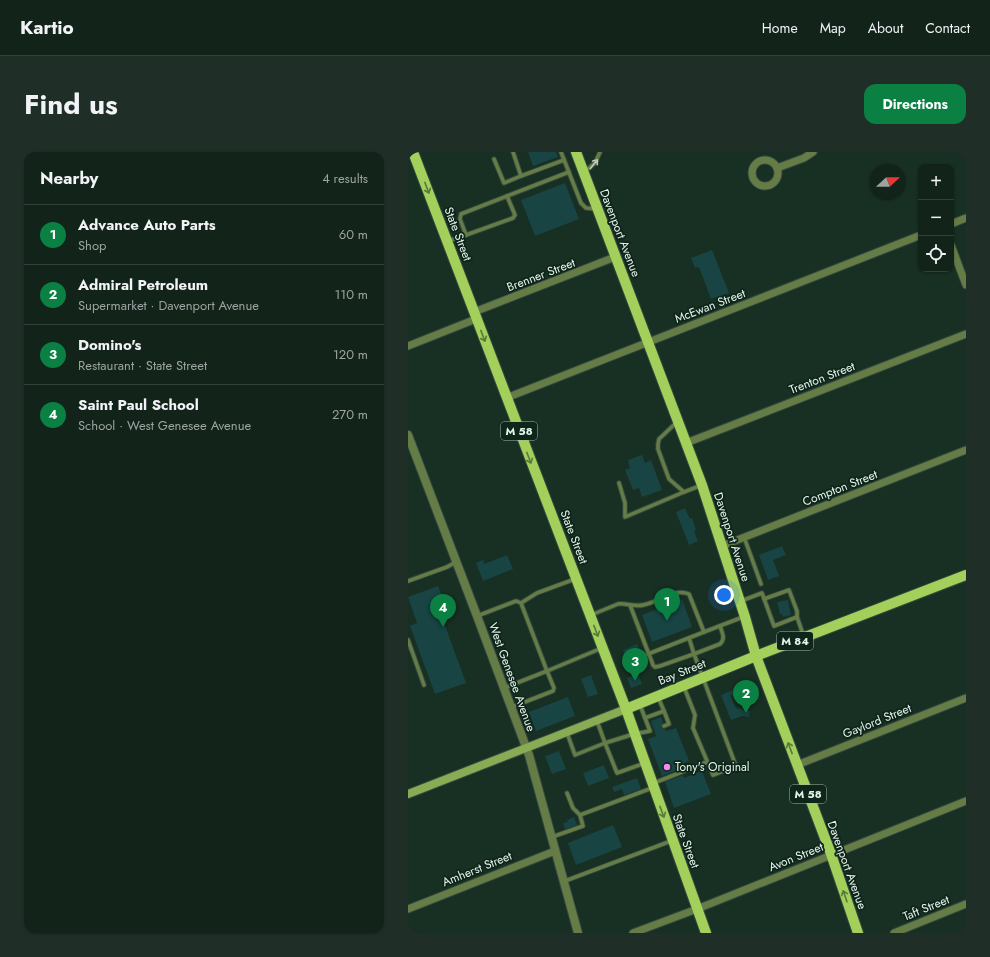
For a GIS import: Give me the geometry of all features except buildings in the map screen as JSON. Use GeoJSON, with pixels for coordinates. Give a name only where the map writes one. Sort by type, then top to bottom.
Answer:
{"type":"FeatureCollection","features":[{"type":"Feature","properties":{"kind":"main road","name":"State Street"},"geometry":{"type":"LineString","coordinates":[[413,152],[626,710],[706,933]]}},
{"type":"Feature","properties":{"kind":"main road","name":"Davenport Avenue"},"geometry":{"type":"LineString","coordinates":[[576,152],[702,485],[745,617],[756,656],[831,854],[858,933]]}},
{"type":"Feature","properties":{"kind":"main road","name":"Bay Street"},"geometry":{"type":"LineString","coordinates":[[408,794],[596,720],[626,710],[683,685],[704,678],[756,656],[966,575]]}},
{"type":"Feature","properties":{"kind":"street"},"geometry":{"type":"LineString","coordinates":[[777,168],[804,158],[813,152]]}},
{"type":"Feature","properties":{"kind":"street"},"geometry":{"type":"LineString","coordinates":[[954,223],[966,218]]}},
{"type":"Feature","properties":{"kind":"street","name":"McEwan Street"},"geometry":{"type":"LineString","coordinates":[[506,398],[918,236]]}},
{"type":"Feature","properties":{"kind":"street"},"geometry":{"type":"LineString","coordinates":[[954,253],[966,285]]}},
{"type":"Feature","properties":{"kind":"street","name":"Brenner Street"},"geometry":{"type":"LineString","coordinates":[[408,346],[475,316],[615,258]]}},
{"type":"Feature","properties":{"kind":"street","name":"Trenton Street"},"geometry":{"type":"LineString","coordinates":[[686,443],[966,334]]}},
{"type":"Feature","properties":{"kind":"street","name":"West Genesee Avenue"},"geometry":{"type":"LineString","coordinates":[[408,435],[478,616],[503,689],[526,748],[578,933]]}},
{"type":"Feature","properties":{"kind":"street","name":"Compton Street"},"geometry":{"type":"LineString","coordinates":[[722,546],[966,450]]}},
{"type":"Feature","properties":{"kind":"street","name":"Gaylord Street"},"geometry":{"type":"LineString","coordinates":[[797,765],[966,698]]}},
{"type":"Feature","properties":{"kind":"street","name":"Avon Street"},"geometry":{"type":"LineString","coordinates":[[633,933],[697,909],[966,801]]}},
{"type":"Feature","properties":{"kind":"street","name":"Amherst Street"},"geometry":{"type":"LineString","coordinates":[[408,909],[555,851]]}},
{"type":"Feature","properties":{"kind":"street","name":"Taft Street"},"geometry":{"type":"LineString","coordinates":[[894,933],[966,904]]}},
{"type":"Feature","properties":{"kind":"lane"},"geometry":{"type":"LineString","coordinates":[[512,152],[521,176]]}},
{"type":"Feature","properties":{"kind":"lane"},"geometry":{"type":"LineString","coordinates":[[561,152],[581,203],[586,208],[597,209]]}},
{"type":"Feature","properties":{"kind":"lane"},"geometry":{"type":"LineString","coordinates":[[584,173],[595,163],[600,153]]}},
{"type":"Feature","properties":{"kind":"lane"},"geometry":{"type":"LineString","coordinates":[[494,159],[504,183],[564,160]]}},
{"type":"Feature","properties":{"kind":"lane"},"geometry":{"type":"LineString","coordinates":[[466,235],[460,219],[461,214],[569,172]]}},
{"type":"Feature","properties":{"kind":"lane"},"geometry":{"type":"LineString","coordinates":[[447,242],[513,218],[515,215],[507,196]]}},
{"type":"Feature","properties":{"kind":"lane"},"geometry":{"type":"LineString","coordinates":[[677,421],[659,439],[658,449],[669,479],[684,492]]}},
{"type":"Feature","properties":{"kind":"lane"},"geometry":{"type":"LineString","coordinates":[[619,483],[625,504],[625,516],[702,485]]}},
{"type":"Feature","properties":{"kind":"lane"},"geometry":{"type":"LineString","coordinates":[[744,537],[760,584]]}},
{"type":"Feature","properties":{"kind":"lane"},"geometry":{"type":"LineString","coordinates":[[408,581],[447,567],[456,562]]}},
{"type":"Feature","properties":{"kind":"lane"},"geometry":{"type":"LineString","coordinates":[[478,616],[516,601],[521,603],[537,593],[576,579]]}},
{"type":"Feature","properties":{"kind":"lane"},"geometry":{"type":"LineString","coordinates":[[764,599],[789,590],[797,611],[797,617],[804,638]]}},
{"type":"Feature","properties":{"kind":"lane"},"geometry":{"type":"LineString","coordinates":[[590,616],[618,604],[642,606],[679,592],[689,594],[704,632]]}},
{"type":"Feature","properties":{"kind":"lane"},"geometry":{"type":"LineString","coordinates":[[740,602],[762,593],[774,626],[797,617]]}},
{"type":"Feature","properties":{"kind":"lane"},"geometry":{"type":"LineString","coordinates":[[511,708],[554,691],[521,603]]}},
{"type":"Feature","properties":{"kind":"lane"},"geometry":{"type":"LineString","coordinates":[[630,605],[652,665],[656,667],[720,644],[723,642],[724,638],[720,626]]}},
{"type":"Feature","properties":{"kind":"lane"},"geometry":{"type":"LineString","coordinates":[[648,654],[745,617]]}},
{"type":"Feature","properties":{"kind":"lane"},"geometry":{"type":"LineString","coordinates":[[683,685],[695,715],[693,728],[713,775],[736,766],[689,638]]}},
{"type":"Feature","properties":{"kind":"lane"},"geometry":{"type":"LineString","coordinates":[[408,640],[424,685]]}},
{"type":"Feature","properties":{"kind":"lane"},"geometry":{"type":"LineString","coordinates":[[503,689],[602,648]]}},
{"type":"Feature","properties":{"kind":"lane"},"geometry":{"type":"LineString","coordinates":[[658,696],[669,724],[664,726]]}},
{"type":"Feature","properties":{"kind":"lane"},"geometry":{"type":"LineString","coordinates":[[566,732],[575,755],[605,743],[652,730],[645,718],[640,704]]}},
{"type":"Feature","properties":{"kind":"lane"},"geometry":{"type":"LineString","coordinates":[[645,718],[664,711]]}},
{"type":"Feature","properties":{"kind":"lane"},"geometry":{"type":"LineString","coordinates":[[596,720],[618,772],[645,763]]}},
{"type":"Feature","properties":{"kind":"lane"},"geometry":{"type":"LineString","coordinates":[[580,815],[653,786],[707,762]]}},
{"type":"Feature","properties":{"kind":"lane"},"geometry":{"type":"LineString","coordinates":[[551,838],[583,826],[580,815],[573,808],[567,793]]}},
{"type":"Feature","properties":{"kind":"lane"},"geometry":{"type":"LineString","coordinates":[[564,881],[672,840]]}},
{"type":"Feature","properties":{"kind":"place","name":"Advance Auto Parts"},"geometry":{"type":"Point","coordinates":[667,621]}},
{"type":"Feature","properties":{"kind":"place","name":"Saint Paul School"},"geometry":{"type":"Point","coordinates":[443,627]}},
{"type":"Feature","properties":{"kind":"place","name":"Domino's"},"geometry":{"type":"Point","coordinates":[635,681]}},
{"type":"Feature","properties":{"kind":"place","name":"Admiral Petroleum"},"geometry":{"type":"Point","coordinates":[746,713]}},
{"type":"Feature","properties":{"kind":"place","name":"Tony's Original"},"geometry":{"type":"Point","coordinates":[667,767]}}]}
